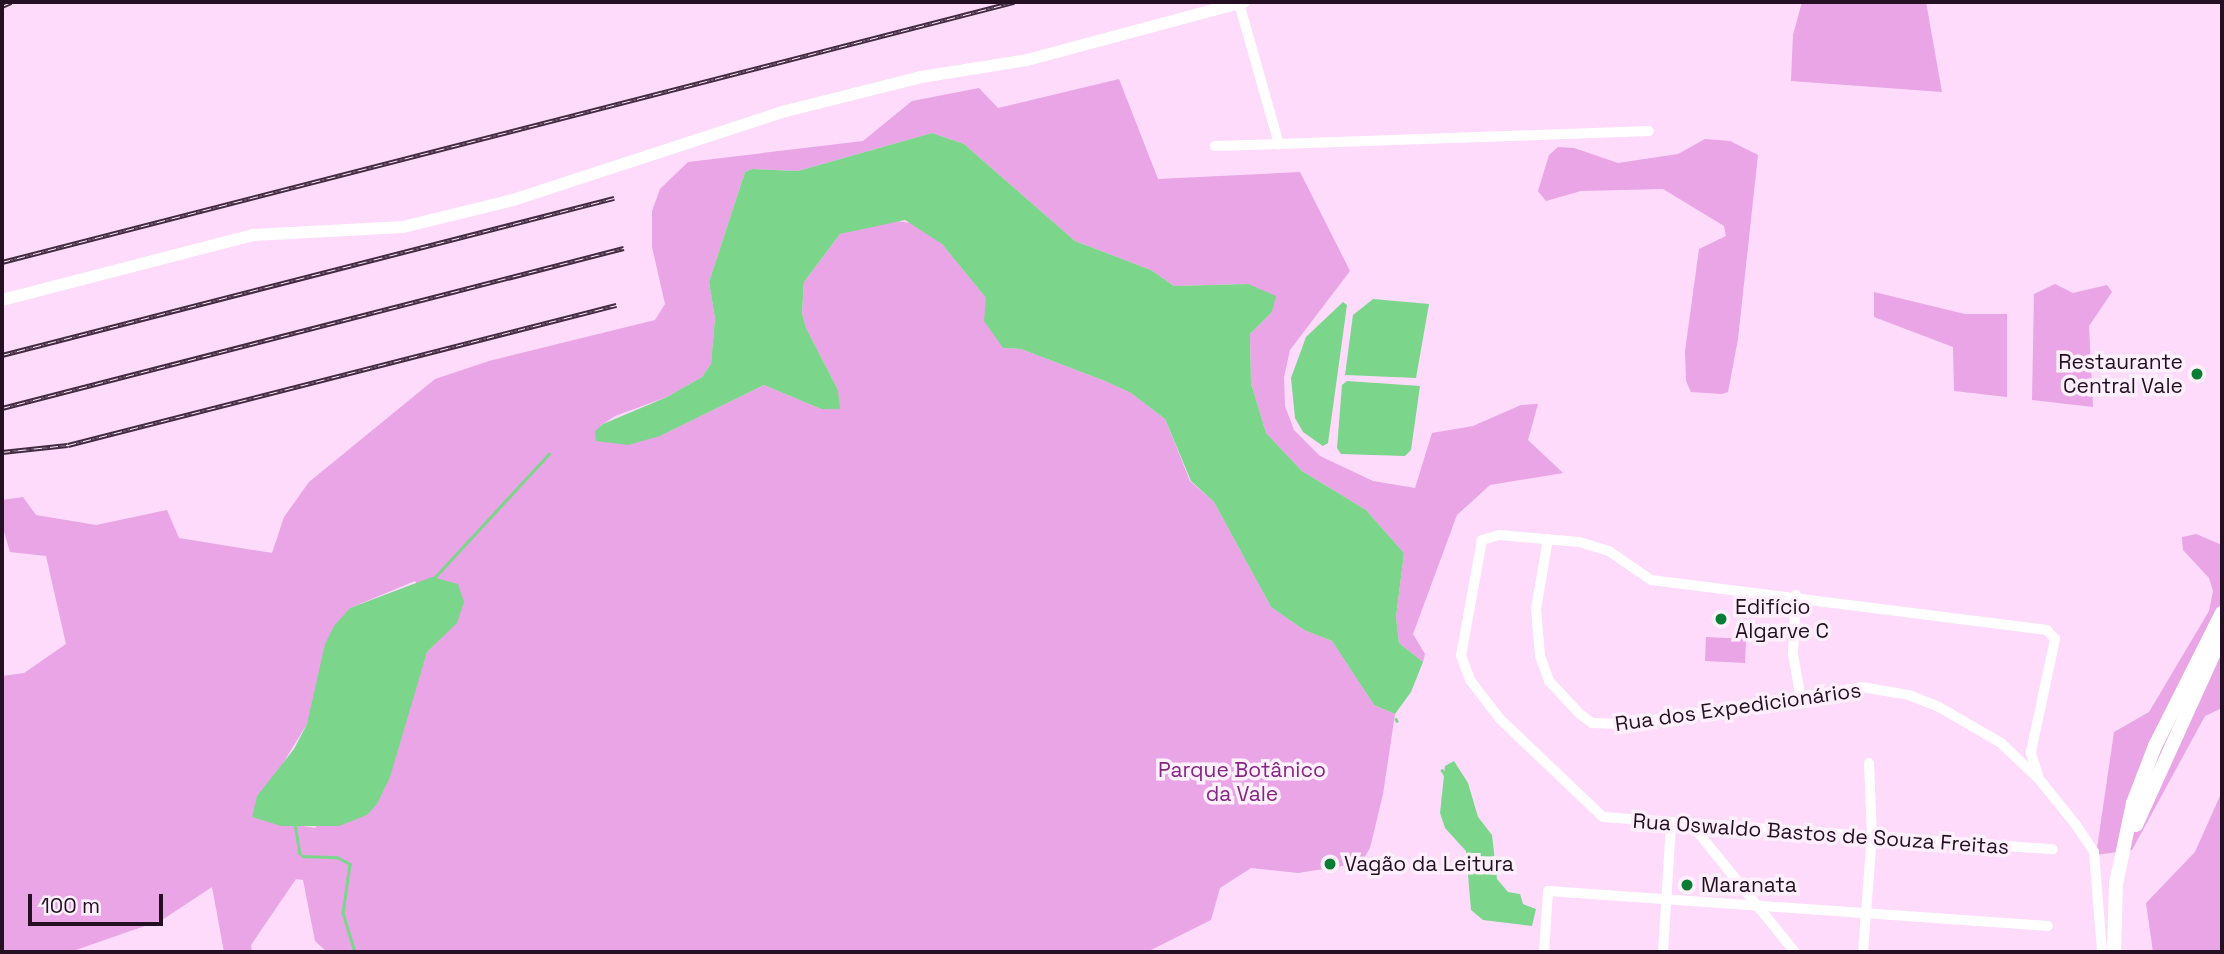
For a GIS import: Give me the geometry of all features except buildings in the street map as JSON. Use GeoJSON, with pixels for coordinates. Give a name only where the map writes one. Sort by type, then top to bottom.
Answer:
{"type":"FeatureCollection","features":[{"type":"Feature","properties":{"kind":"main road"},"geometry":{"type":"LineString","coordinates":[[2114,952],[2117,908],[2133,803],[2155,746],[2222,613]]}},
{"type":"Feature","properties":{"kind":"main road"},"geometry":{"type":"LineString","coordinates":[[2120,952],[2117,908],[2131,840],[2146,797],[2222,635]]}},
{"type":"Feature","properties":{"kind":"street"},"geometry":{"type":"LineString","coordinates":[[2,300],[253,235],[403,227],[513,200],[786,111],[921,77],[1027,60],[1241,2],[1279,144]]}},
{"type":"Feature","properties":{"kind":"street"},"geometry":{"type":"LineString","coordinates":[[1215,146],[1649,131]]}},
{"type":"Feature","properties":{"kind":"street","name":"Rua Oswaldo Bastos de Souza Freitas"},"geometry":{"type":"LineString","coordinates":[[1548,539],[1499,535],[1482,540],[1461,655],[1471,680],[1500,719],[1592,810],[1619,821],[1872,835],[2053,849]]}},
{"type":"Feature","properties":{"kind":"street"},"geometry":{"type":"LineString","coordinates":[[1548,539],[1599,546],[1651,580],[1796,595],[2048,630],[2054,639],[2031,752],[2039,779]]}},
{"type":"Feature","properties":{"kind":"street","name":"Rua dos Expedicionários"},"geometry":{"type":"LineString","coordinates":[[1548,539],[1536,609],[1540,656],[1549,681],[1592,723],[1627,724],[1800,694],[1862,687],[1909,695],[1978,727],[2039,779],[2094,852],[2102,952]]}},
{"type":"Feature","properties":{"kind":"street"},"geometry":{"type":"LineString","coordinates":[[1796,595],[1793,654],[1800,694]]}},
{"type":"Feature","properties":{"kind":"street"},"geometry":{"type":"LineString","coordinates":[[1863,952],[1872,835],[1869,763]]}},
{"type":"Feature","properties":{"kind":"street"},"geometry":{"type":"LineString","coordinates":[[1663,952],[1671,824]]}},
{"type":"Feature","properties":{"kind":"street"},"geometry":{"type":"LineString","coordinates":[[1692,825],[1795,952]]}},
{"type":"Feature","properties":{"kind":"street"},"geometry":{"type":"LineString","coordinates":[[1544,952],[1548,891],[1666,903],[2048,926]]}},
{"type":"Feature","properties":{"kind":"green space"},"geometry":{"type":"Polygon","coordinates":[[[1802,2],[1926,2],[1942,92],[1791,81],[1793,35],[1802,2]]]}},
{"type":"Feature","properties":{"kind":"green space","name":"Parque Botânico da Vale"},"geometry":{"type":"Polygon","coordinates":[[[1119,79],[1158,179],[1300,172],[1350,271],[1290,350],[1284,377],[1285,406],[1294,430],[1320,456],[1373,481],[1415,488],[1432,433],[1473,426],[1521,405],[1538,404],[1528,440],[1563,473],[1490,485],[1457,515],[1413,634],[1425,654],[1423,662],[1399,643],[1396,617],[1404,553],[1366,510],[1302,471],[1266,433],[1251,383],[1250,334],[1272,312],[1248,284],[1174,286],[1151,270],[1075,241],[964,144],[932,133],[798,171],[752,169],[745,172],[709,282],[715,318],[711,364],[702,377],[667,397],[615,416],[600,426],[660,436],[764,385],[821,409],[838,390],[806,328],[802,313],[804,282],[840,234],[890,220],[917,224],[942,244],[986,298],[1003,348],[1021,349],[1105,381],[1131,393],[1165,419],[1190,481],[1214,502],[1271,607],[1304,630],[1332,641],[1374,705],[1395,714],[1383,794],[1370,848],[1361,863],[1298,873],[1251,868],[1220,888],[1211,920],[1147,952],[327,952],[315,941],[303,880],[296,879],[251,945],[252,952],[224,952],[212,887],[162,920],[70,952],[2,952],[2,676],[24,673],[66,644],[46,556],[10,552],[2,525],[2,500],[23,497],[36,515],[96,525],[167,510],[179,538],[272,553],[284,517],[309,482],[435,379],[489,361],[655,320],[665,304],[652,247],[652,211],[660,189],[688,162],[863,141],[912,101],[979,88],[998,108],[1119,79]],[[415,581],[350,608],[307,724],[277,773],[292,824],[315,828],[403,724],[427,652],[444,635],[415,581]]]}},
{"type":"Feature","properties":{"kind":"green space"},"geometry":{"type":"Polygon","coordinates":[[[1705,139],[1730,141],[1758,155],[1738,339],[1728,392],[1722,394],[1691,392],[1686,381],[1685,351],[1699,249],[1726,236],[1724,226],[1663,189],[1581,191],[1546,201],[1538,191],[1549,155],[1558,147],[1574,148],[1618,163],[1678,154],[1705,139]]]}},
{"type":"Feature","properties":{"kind":"green space"},"geometry":{"type":"Polygon","coordinates":[[[2055,284],[2073,293],[2107,285],[2112,292],[2089,326],[2093,407],[2032,400],[2034,294],[2055,284]]]}},
{"type":"Feature","properties":{"kind":"green space"},"geometry":{"type":"Polygon","coordinates":[[[1874,292],[1965,314],[2007,314],[2007,397],[1954,391],[1953,347],[1874,317],[1874,292]]]}},
{"type":"Feature","properties":{"kind":"green space"},"geometry":{"type":"Polygon","coordinates":[[[2196,534],[2222,545],[2222,708],[2205,716],[2132,850],[2096,855],[2114,732],[2149,712],[2209,611],[2213,591],[2209,578],[2183,550],[2182,537],[2196,534]]]}},
{"type":"Feature","properties":{"kind":"green space"},"geometry":{"type":"Polygon","coordinates":[[[1706,637],[1746,639],[1745,663],[1705,661],[1706,637]]]}},
{"type":"Feature","properties":{"kind":"green space"},"geometry":{"type":"Polygon","coordinates":[[[2222,775],[2222,952],[2153,952],[2146,903],[2195,852],[2220,796],[2222,775]]]}},
{"type":"Feature","properties":{"kind":"shaded area"},"geometry":{"type":"Polygon","coordinates":[[[932,133],[964,144],[1075,241],[1151,270],[1174,286],[1248,284],[1276,296],[1272,312],[1250,334],[1251,383],[1266,433],[1302,471],[1366,510],[1404,553],[1396,617],[1399,643],[1423,662],[1411,692],[1395,714],[1374,705],[1332,641],[1304,630],[1271,607],[1214,502],[1191,481],[1165,419],[1131,393],[1105,381],[1021,349],[1003,348],[984,321],[986,298],[942,244],[905,220],[840,234],[804,282],[802,313],[806,328],[838,390],[840,409],[821,409],[764,385],[660,436],[628,445],[596,441],[595,431],[603,424],[667,397],[702,377],[711,364],[715,318],[709,282],[745,172],[752,169],[798,171],[932,133]]]}},
{"type":"Feature","properties":{"kind":"shaded area"},"geometry":{"type":"Polygon","coordinates":[[[1373,299],[1429,304],[1416,378],[1345,375],[1353,315],[1373,299]]]}},
{"type":"Feature","properties":{"kind":"shaded area"},"geometry":{"type":"Polygon","coordinates":[[[1343,302],[1347,305],[1328,443],[1323,446],[1303,432],[1295,418],[1291,378],[1306,337],[1343,302]]]}},
{"type":"Feature","properties":{"kind":"shaded area"},"geometry":{"type":"Polygon","coordinates":[[[1347,381],[1420,386],[1411,450],[1405,456],[1341,454],[1337,448],[1342,385],[1347,381]]]}},
{"type":"Feature","properties":{"kind":"shaded area"},"geometry":{"type":"Polygon","coordinates":[[[432,577],[458,584],[464,602],[457,623],[427,652],[390,777],[377,804],[367,815],[339,826],[281,826],[252,817],[257,796],[294,749],[307,724],[325,644],[334,626],[350,608],[432,577]]]}},
{"type":"Feature","properties":{"kind":"shaded area"},"geometry":{"type":"Polygon","coordinates":[[[1454,761],[1468,783],[1478,817],[1492,835],[1497,879],[1508,892],[1520,894],[1523,904],[1536,909],[1532,926],[1483,920],[1471,910],[1466,851],[1445,828],[1440,813],[1445,766],[1454,761]]]}},
{"type":"Feature","properties":{"kind":"waterway"},"geometry":{"type":"LineString","coordinates":[[434,578],[549,454]]}},
{"type":"Feature","properties":{"kind":"waterway"},"geometry":{"type":"LineString","coordinates":[[1442,770],[1446,776]]}},
{"type":"Feature","properties":{"kind":"waterway"},"geometry":{"type":"LineString","coordinates":[[295,823],[300,854]]}},
{"type":"Feature","properties":{"kind":"waterway"},"geometry":{"type":"LineString","coordinates":[[302,856],[337,857],[350,864],[343,913],[355,952]]}},
{"type":"Feature","properties":{"kind":"railway"},"geometry":{"type":"LineString","coordinates":[[2,6],[11,2]]}},
{"type":"Feature","properties":{"kind":"railway"},"geometry":{"type":"LineString","coordinates":[[2,262],[1014,2]]}},
{"type":"Feature","properties":{"kind":"railway"},"geometry":{"type":"LineString","coordinates":[[2,355],[614,198]]}},
{"type":"Feature","properties":{"kind":"railway"},"geometry":{"type":"LineString","coordinates":[[2,408],[624,248]]}},
{"type":"Feature","properties":{"kind":"railway"},"geometry":{"type":"LineString","coordinates":[[2,452],[68,445],[616,305]]}},
{"type":"Feature","properties":{"kind":"place","name":"Restaurante Central Vale"},"geometry":{"type":"Point","coordinates":[2197,374]}},
{"type":"Feature","properties":{"kind":"place","name":"Edifício Algarve C"},"geometry":{"type":"Point","coordinates":[1721,619]}},
{"type":"Feature","properties":{"kind":"place","name":"Vagão da Leitura"},"geometry":{"type":"Point","coordinates":[1330,864]}},
{"type":"Feature","properties":{"kind":"place","name":"Maranata"},"geometry":{"type":"Point","coordinates":[1687,885]}}]}
